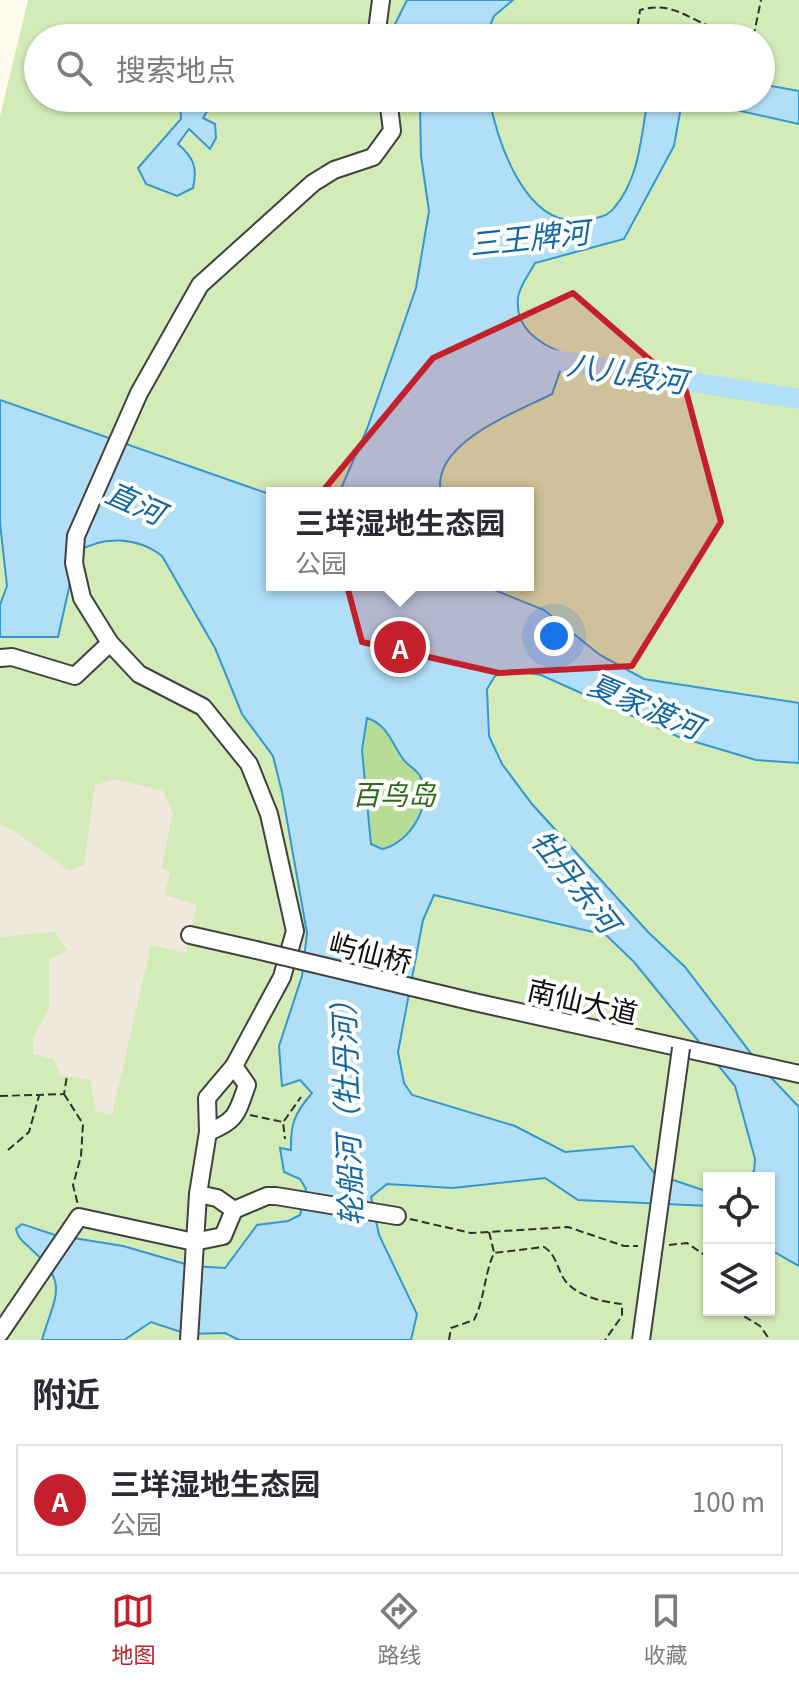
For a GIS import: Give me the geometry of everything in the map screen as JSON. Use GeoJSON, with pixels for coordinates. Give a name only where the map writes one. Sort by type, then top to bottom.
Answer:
{"type":"FeatureCollection","features":[{"type":"Feature","properties":{"kind":"street"},"geometry":{"type":"LineString","coordinates":[[378,24],[381,0]]}},
{"type":"Feature","properties":{"kind":"street"},"geometry":{"type":"LineString","coordinates":[[189,1340],[198,1194],[208,1132],[207,1098],[234,1066],[282,977],[295,931],[269,814],[249,764],[203,707],[139,674],[110,643],[82,598],[74,563],[76,536],[124,424],[200,285],[313,183],[334,170],[373,157],[392,131],[390,112]]}},
{"type":"Feature","properties":{"kind":"street"},"geometry":{"type":"LineString","coordinates":[[0,658],[12,657],[75,676],[110,643]]}},
{"type":"Feature","properties":{"kind":"street","name":"屿仙桥"},"geometry":{"type":"LineString","coordinates":[[190,935],[474,1002]]}},
{"type":"Feature","properties":{"kind":"street","name":"南仙大道"},"geometry":{"type":"LineString","coordinates":[[474,1002],[799,1074]]}},
{"type":"Feature","properties":{"kind":"street"},"geometry":{"type":"LineString","coordinates":[[641,1340],[681,1048]]}},
{"type":"Feature","properties":{"kind":"street"},"geometry":{"type":"LineString","coordinates":[[208,1132],[230,1123],[237,1113],[247,1085],[234,1066]]}},
{"type":"Feature","properties":{"kind":"street"},"geometry":{"type":"LineString","coordinates":[[198,1194],[217,1198],[234,1210]]}},
{"type":"Feature","properties":{"kind":"street"},"geometry":{"type":"LineString","coordinates":[[0,1333],[71,1224],[79,1217],[194,1248],[223,1236],[234,1210],[267,1196],[397,1216]]}},
{"type":"Feature","properties":{"kind":"path"},"geometry":{"type":"LineString","coordinates":[[756,24],[761,0]]}},
{"type":"Feature","properties":{"kind":"path"},"geometry":{"type":"LineString","coordinates":[[638,24],[640,10],[657,5],[691,15],[707,24]]}},
{"type":"Feature","properties":{"kind":"path"},"geometry":{"type":"LineString","coordinates":[[67,1076],[64,1094],[83,1124],[81,1156],[73,1185],[79,1207],[71,1224]]}},
{"type":"Feature","properties":{"kind":"path"},"geometry":{"type":"LineString","coordinates":[[0,1096],[64,1094]]}},
{"type":"Feature","properties":{"kind":"path"},"geometry":{"type":"LineString","coordinates":[[8,1150],[29,1132],[40,1095]]}},
{"type":"Feature","properties":{"kind":"path"},"geometry":{"type":"LineString","coordinates":[[285,1139],[283,1122],[301,1097]]}},
{"type":"Feature","properties":{"kind":"path"},"geometry":{"type":"LineString","coordinates":[[237,1113],[283,1122]]}},
{"type":"Feature","properties":{"kind":"path"},"geometry":{"type":"LineString","coordinates":[[397,1216],[471,1233],[568,1227],[624,1246],[651,1247]]}},
{"type":"Feature","properties":{"kind":"path"},"geometry":{"type":"LineString","coordinates":[[449,1340],[451,1328],[474,1320],[483,1301],[486,1269],[494,1253],[489,1232]]}},
{"type":"Feature","properties":{"kind":"path"},"geometry":{"type":"LineString","coordinates":[[663,1246],[687,1243],[703,1254]]}},
{"type":"Feature","properties":{"kind":"path"},"geometry":{"type":"LineString","coordinates":[[494,1253],[544,1247],[551,1251],[566,1282],[599,1301],[622,1304],[622,1316],[605,1340]]}},
{"type":"Feature","properties":{"kind":"path"},"geometry":{"type":"LineString","coordinates":[[744,1316],[760,1326],[770,1340]]}},
{"type":"Feature","properties":{"kind":"highlighted area"},"geometry":{"type":"Polygon","coordinates":[[[573,293],[686,391],[721,522],[632,666],[499,673],[362,642],[322,492],[433,358],[573,293]]]}},
{"type":"Feature","properties":{"kind":"green space"},"geometry":{"type":"Polygon","coordinates":[[[28,0],[799,0],[799,1340],[0,1340],[0,116],[28,0]]]}},
{"type":"Feature","properties":{"kind":"green space","name":"百鸟岛"},"geometry":{"type":"Polygon","coordinates":[[[367,718],[384,729],[402,758],[420,776],[424,786],[422,809],[410,831],[382,849],[371,844],[362,750],[367,718]]]}},
{"type":"Feature","properties":{"kind":"shaded area"},"geometry":{"type":"Polygon","coordinates":[[[115,779],[163,791],[173,813],[161,868],[170,872],[165,895],[197,905],[186,953],[151,945],[112,1115],[96,1111],[90,1080],[60,1075],[54,1059],[33,1054],[33,1037],[49,1009],[49,960],[67,950],[54,932],[0,937],[0,825],[13,830],[69,871],[84,865],[95,785],[115,779]]]}},
{"type":"Feature","properties":{"kind":"water"},"geometry":{"type":"Polygon","coordinates":[[[407,0],[513,0],[494,16],[491,24],[395,24],[407,0]]]}},
{"type":"Feature","properties":{"kind":"water"},"geometry":{"type":"Polygon","coordinates":[[[775,87],[799,91],[799,124],[745,112],[775,112],[775,87]]]}},
{"type":"Feature","properties":{"kind":"water"},"geometry":{"type":"Polygon","coordinates":[[[181,112],[207,112],[203,118],[215,124],[216,138],[210,149],[189,129],[178,144],[191,158],[195,174],[193,188],[177,196],[146,184],[138,168],[181,119],[181,112]]]}},
{"type":"Feature","properties":{"kind":"water","name":"三王牌河"},"geometry":{"type":"Polygon","coordinates":[[[420,112],[492,112],[518,180],[531,198],[547,212],[565,220],[602,217],[611,211],[623,196],[638,156],[646,112],[680,112],[674,146],[624,239],[535,263],[520,290],[518,310],[525,327],[539,341],[566,354],[552,394],[499,420],[462,444],[441,475],[441,487],[342,487],[367,429],[416,288],[429,211],[421,156],[420,112]]]}},
{"type":"Feature","properties":{"kind":"water"},"geometry":{"type":"Polygon","coordinates":[[[0,400],[266,493],[266,591],[497,591],[544,610],[600,655],[644,679],[799,703],[799,763],[756,760],[679,737],[541,675],[510,670],[495,676],[487,689],[489,736],[502,764],[532,804],[648,932],[685,967],[763,1069],[799,1107],[799,1266],[775,1252],[775,1172],[753,1172],[755,1159],[735,1086],[634,962],[606,935],[434,895],[423,920],[398,1052],[404,1083],[412,1095],[515,1126],[565,1152],[633,1146],[655,1174],[703,1190],[703,1206],[578,1200],[545,1178],[453,1188],[387,1184],[371,1197],[379,1235],[417,1314],[411,1340],[239,1340],[225,1333],[187,1334],[151,1322],[124,1340],[42,1340],[55,1301],[55,1281],[43,1261],[18,1235],[16,1229],[22,1224],[55,1235],[123,1246],[192,1266],[225,1268],[257,1225],[288,1221],[300,1215],[306,1189],[300,1179],[284,1172],[280,1148],[291,1150],[295,1119],[312,1093],[300,1080],[282,1086],[279,1046],[302,976],[307,933],[273,756],[242,714],[215,648],[162,556],[142,545],[120,540],[98,543],[77,552],[58,637],[0,637],[0,605],[7,586],[0,523],[0,400]],[[367,718],[362,750],[371,844],[382,849],[392,846],[410,831],[422,810],[424,798],[420,776],[403,759],[384,730],[367,718]]]}},
{"type":"Feature","properties":{"kind":"waterway","name":"八儿段河"},"geometry":{"type":"LineString","coordinates":[[537,357],[799,399]]}},
{"type":"Feature","properties":{"kind":"place","name":"三垟湿地生态园"},"geometry":{"type":"Point","coordinates":[400,647]}},
{"type":"Feature","properties":{"kind":"water label","name":"直河"},"geometry":{"type":"Point","coordinates":[136,501]}},
{"type":"Feature","properties":{"kind":"water label","name":"夏家渡河"},"geometry":{"type":"Point","coordinates":[646,704]}},
{"type":"Feature","properties":{"kind":"water label","name":"牡丹东河"},"geometry":{"type":"Point","coordinates":[577,880]}},
{"type":"Feature","properties":{"kind":"water label","name":"轮船河（牡丹河）"},"geometry":{"type":"Point","coordinates":[345,1106]}}]}
